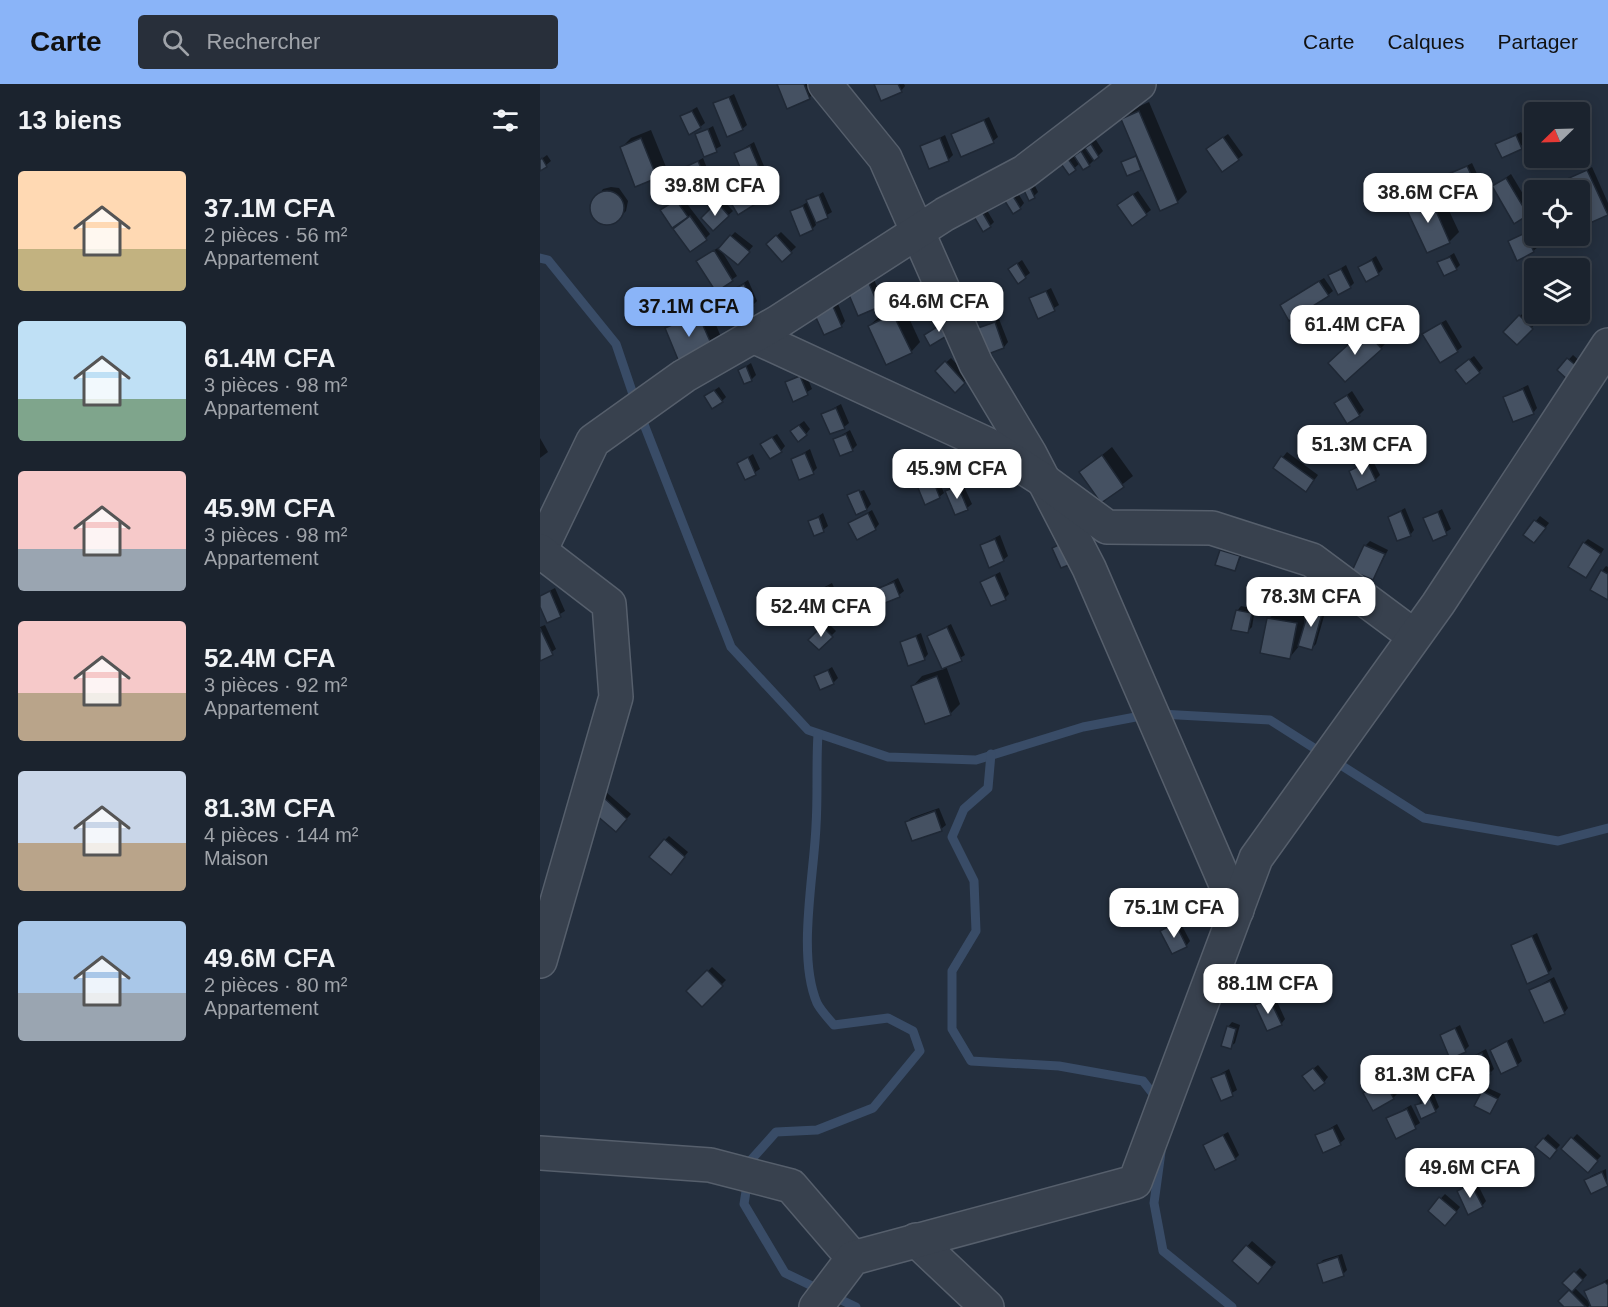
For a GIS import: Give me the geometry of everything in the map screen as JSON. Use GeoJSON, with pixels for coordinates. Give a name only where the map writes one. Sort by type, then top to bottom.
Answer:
{"type":"FeatureCollection","features":[{"type":"Feature","properties":{"kind":"street"},"geometry":{"type":"LineString","coordinates":[[825,84],[885,158],[976,364],[1043,480],[1089,568],[1237,910]]}},
{"type":"Feature","properties":{"kind":"street"},"geometry":{"type":"LineString","coordinates":[[540,961],[616,697],[609,604],[540,551],[593,441],[684,376],[753,336],[919,231],[1024,172],[1139,84]]}},
{"type":"Feature","properties":{"kind":"street"},"geometry":{"type":"LineString","coordinates":[[753,336],[989,445],[1043,480],[1107,527],[1212,528],[1312,560],[1414,636]]}},
{"type":"Feature","properties":{"kind":"street"},"geometry":{"type":"LineString","coordinates":[[816,1307],[853,1258],[1135,1182],[1256,858],[1414,636],[1608,345]]}},
{"type":"Feature","properties":{"kind":"street"},"geometry":{"type":"LineString","coordinates":[[540,1153],[710,1165],[791,1186],[853,1258]]}},
{"type":"Feature","properties":{"kind":"street"},"geometry":{"type":"LineString","coordinates":[[916,1240],[987,1307]]}},
{"type":"Feature","properties":{"kind":"building"},"geometry":{"type":"Polygon","coordinates":[[[777,84],[804,84],[810,99],[787,109],[777,84]]]}},
{"type":"Feature","properties":{"kind":"building"},"geometry":{"type":"Polygon","coordinates":[[[874,84],[898,84],[902,92],[881,101],[874,84]]]}},
{"type":"Feature","properties":{"kind":"building"},"geometry":{"type":"Polygon","coordinates":[[[729,97],[743,130],[727,137],[713,103],[729,97]]]}},
{"type":"Feature","properties":{"kind":"building"},"geometry":{"type":"Polygon","coordinates":[[[692,111],[701,128],[689,135],[680,116],[692,111]]]}},
{"type":"Feature","properties":{"kind":"building"},"geometry":{"type":"Polygon","coordinates":[[[1139,111],[1178,203],[1160,211],[1121,119],[1139,111]]]}},
{"type":"Feature","properties":{"kind":"building"},"geometry":{"type":"Polygon","coordinates":[[[984,120],[994,143],[961,157],[951,134],[984,120]]]}},
{"type":"Feature","properties":{"kind":"building"},"geometry":{"type":"Polygon","coordinates":[[[708,129],[717,152],[704,157],[695,134],[708,129]]]}},
{"type":"Feature","properties":{"kind":"building"},"geometry":{"type":"Polygon","coordinates":[[[1516,135],[1522,149],[1502,158],[1495,144],[1516,135]]]}},
{"type":"Feature","properties":{"kind":"building"},"geometry":{"type":"Polygon","coordinates":[[[1223,137],[1239,160],[1222,172],[1206,149],[1223,137]]]}},
{"type":"Feature","properties":{"kind":"building"},"geometry":{"type":"Polygon","coordinates":[[[641,138],[657,178],[635,187],[620,147],[641,138]]]}},
{"type":"Feature","properties":{"kind":"building"},"geometry":{"type":"Polygon","coordinates":[[[940,138],[949,161],[929,169],[920,146],[940,138]]]}},
{"type":"Feature","properties":{"kind":"building"},"geometry":{"type":"Polygon","coordinates":[[[1091,144],[1099,157],[1094,161],[1085,148],[1091,144]]]}},
{"type":"Feature","properties":{"kind":"building"},"geometry":{"type":"Polygon","coordinates":[[[750,146],[763,177],[747,184],[734,153],[750,146]]]}},
{"type":"Feature","properties":{"kind":"building"},"geometry":{"type":"Polygon","coordinates":[[[1081,151],[1090,166],[1083,170],[1074,156],[1081,151]]]}},
{"type":"Feature","properties":{"kind":"building"},"geometry":{"type":"Polygon","coordinates":[[[1066,156],[1076,170],[1069,175],[1059,161],[1066,156]]]}},
{"type":"Feature","properties":{"kind":"building"},"geometry":{"type":"Polygon","coordinates":[[[1136,156],[1141,170],[1127,176],[1121,162],[1136,156]]]}},
{"type":"Feature","properties":{"kind":"building"},"geometry":{"type":"Polygon","coordinates":[[[542,158],[547,167],[540,171],[540,160],[542,158]]]}},
{"type":"Feature","properties":{"kind":"building"},"geometry":{"type":"Polygon","coordinates":[[[698,161],[709,187],[693,193],[683,168],[698,161]]]}},
{"type":"Feature","properties":{"kind":"building"},"geometry":{"type":"Polygon","coordinates":[[[1467,166],[1474,181],[1453,191],[1446,175],[1467,166]]]}},
{"type":"Feature","properties":{"kind":"building"},"geometry":{"type":"Polygon","coordinates":[[[1587,170],[1608,215],[1590,223],[1590,180],[1570,180],[1569,178],[1587,170]]]}},
{"type":"Feature","properties":{"kind":"building"},"geometry":{"type":"Polygon","coordinates":[[[1506,178],[1524,208],[1524,218],[1514,224],[1492,186],[1506,178]]]}},
{"type":"Feature","properties":{"kind":"building"},"geometry":{"type":"Polygon","coordinates":[[[1028,183],[1035,198],[1029,201],[1022,186],[1028,183]]]}},
{"type":"Feature","properties":{"kind":"building"},"geometry":{"type":"Polygon","coordinates":[[[744,188],[754,205],[738,215],[728,198],[744,188]]]}},
{"type":"Feature","properties":{"kind":"building"},"geometry":{"type":"Polygon","coordinates":[[[607,191],[619,196],[624,208],[619,220],[607,225],[595,220],[590,208],[595,196],[607,191]]]}},
{"type":"Feature","properties":{"kind":"building"},"geometry":{"type":"Polygon","coordinates":[[[1011,193],[1021,209],[1013,214],[1003,198],[1011,193]]]}},
{"type":"Feature","properties":{"kind":"building"},"geometry":{"type":"Polygon","coordinates":[[[1133,194],[1147,215],[1132,226],[1117,205],[1133,194]]]}},
{"type":"Feature","properties":{"kind":"building"},"geometry":{"type":"Polygon","coordinates":[[[819,195],[828,218],[816,223],[806,200],[819,195]]]}},
{"type":"Feature","properties":{"kind":"building"},"geometry":{"type":"Polygon","coordinates":[[[1429,195],[1450,243],[1427,253],[1405,206],[1429,195]]]}},
{"type":"Feature","properties":{"kind":"building"},"geometry":{"type":"Polygon","coordinates":[[[676,200],[688,217],[672,228],[660,210],[676,200]]]}},
{"type":"Feature","properties":{"kind":"building"},"geometry":{"type":"Polygon","coordinates":[[[717,202],[729,216],[713,231],[701,218],[717,202]]]}},
{"type":"Feature","properties":{"kind":"building"},"geometry":{"type":"Polygon","coordinates":[[[803,206],[813,230],[800,236],[790,211],[803,206]]]}},
{"type":"Feature","properties":{"kind":"building"},"geometry":{"type":"Polygon","coordinates":[[[981,210],[991,227],[983,232],[973,215],[981,210]]]}},
{"type":"Feature","properties":{"kind":"building"},"geometry":{"type":"Polygon","coordinates":[[[690,216],[707,240],[690,252],[673,229],[690,216]]]}},
{"type":"Feature","properties":{"kind":"building"},"geometry":{"type":"Polygon","coordinates":[[[1524,233],[1524,246],[1531,246],[1534,252],[1517,261],[1508,241],[1524,233]]]}},
{"type":"Feature","properties":{"kind":"building"},"geometry":{"type":"Polygon","coordinates":[[[730,235],[750,252],[738,265],[718,249],[730,235]]]}},
{"type":"Feature","properties":{"kind":"building"},"geometry":{"type":"Polygon","coordinates":[[[776,235],[792,253],[782,262],[766,244],[776,235]]]}},
{"type":"Feature","properties":{"kind":"building"},"geometry":{"type":"Polygon","coordinates":[[[714,250],[733,281],[716,292],[696,261],[714,250]]]}},
{"type":"Feature","properties":{"kind":"building"},"geometry":{"type":"Polygon","coordinates":[[[1450,257],[1457,270],[1444,276],[1437,262],[1450,257]]]}},
{"type":"Feature","properties":{"kind":"building"},"geometry":{"type":"Polygon","coordinates":[[[1372,260],[1379,275],[1366,282],[1358,267],[1372,260]]]}},
{"type":"Feature","properties":{"kind":"building"},"geometry":{"type":"Polygon","coordinates":[[[1017,263],[1026,278],[1018,284],[1008,269],[1017,263]]]}},
{"type":"Feature","properties":{"kind":"building"},"geometry":{"type":"Polygon","coordinates":[[[1341,269],[1351,288],[1338,295],[1328,275],[1341,269]]]}},
{"type":"Feature","properties":{"kind":"building"},"geometry":{"type":"Polygon","coordinates":[[[868,281],[879,307],[858,316],[847,290],[868,281]]]}},
{"type":"Feature","properties":{"kind":"building"},"geometry":{"type":"Polygon","coordinates":[[[1319,281],[1329,296],[1289,321],[1280,305],[1319,281]]]}},
{"type":"Feature","properties":{"kind":"building"},"geometry":{"type":"Polygon","coordinates":[[[744,284],[754,306],[741,312],[731,290],[744,284]]]}},
{"type":"Feature","properties":{"kind":"building"},"geometry":{"type":"Polygon","coordinates":[[[1046,291],[1055,311],[1038,319],[1029,298],[1046,291]]]}},
{"type":"Feature","properties":{"kind":"building"},"geometry":{"type":"Polygon","coordinates":[[[831,302],[842,327],[824,335],[813,311],[831,302]]]}},
{"type":"Feature","properties":{"kind":"building"},"geometry":{"type":"Polygon","coordinates":[[[698,314],[713,348],[679,362],[665,328],[698,314]]]}},
{"type":"Feature","properties":{"kind":"building"},"geometry":{"type":"Polygon","coordinates":[[[893,314],[912,353],[886,365],[868,326],[893,314]]]}},
{"type":"Feature","properties":{"kind":"building"},"geometry":{"type":"Polygon","coordinates":[[[1519,315],[1524,320],[1524,324],[1528,324],[1533,329],[1517,345],[1503,332],[1519,315]]]}},
{"type":"Feature","properties":{"kind":"building"},"geometry":{"type":"Polygon","coordinates":[[[948,320],[955,331],[930,346],[924,335],[948,320]]]}},
{"type":"Feature","properties":{"kind":"building"},"geometry":{"type":"Polygon","coordinates":[[[995,322],[1004,348],[988,354],[978,328],[995,322]]]}},
{"type":"Feature","properties":{"kind":"building"},"geometry":{"type":"Polygon","coordinates":[[[1441,323],[1458,352],[1440,363],[1422,334],[1441,323]]]}},
{"type":"Feature","properties":{"kind":"building"},"geometry":{"type":"Polygon","coordinates":[[[1364,330],[1382,349],[1345,382],[1328,363],[1364,330]]]}},
{"type":"Feature","properties":{"kind":"building"},"geometry":{"type":"Polygon","coordinates":[[[1567,358],[1579,368],[1568,380],[1557,370],[1567,358]]]}},
{"type":"Feature","properties":{"kind":"building"},"geometry":{"type":"Polygon","coordinates":[[[1469,359],[1480,373],[1466,384],[1455,370],[1469,359]]]}},
{"type":"Feature","properties":{"kind":"building"},"geometry":{"type":"Polygon","coordinates":[[[945,361],[965,383],[955,393],[935,371],[945,361]]]}},
{"type":"Feature","properties":{"kind":"building"},"geometry":{"type":"Polygon","coordinates":[[[746,366],[752,381],[744,384],[738,370],[746,366]]]}},
{"type":"Feature","properties":{"kind":"building"},"geometry":{"type":"Polygon","coordinates":[[[800,376],[808,395],[793,402],[785,382],[800,376]]]}},
{"type":"Feature","properties":{"kind":"building"},"geometry":{"type":"Polygon","coordinates":[[[1523,389],[1534,414],[1513,422],[1503,397],[1523,389]]]}},
{"type":"Feature","properties":{"kind":"building"},"geometry":{"type":"Polygon","coordinates":[[[714,390],[723,402],[712,409],[704,396],[714,390]]]}},
{"type":"Feature","properties":{"kind":"building"},"geometry":{"type":"Polygon","coordinates":[[[1347,395],[1360,416],[1347,424],[1334,403],[1347,395]]]}},
{"type":"Feature","properties":{"kind":"building"},"geometry":{"type":"Polygon","coordinates":[[[836,408],[845,429],[830,434],[821,414],[836,408]]]}},
{"type":"Feature","properties":{"kind":"building"},"geometry":{"type":"Polygon","coordinates":[[[799,425],[807,435],[798,442],[790,431],[799,425]]]}},
{"type":"Feature","properties":{"kind":"building"},"geometry":{"type":"Polygon","coordinates":[[[846,434],[853,451],[840,456],[833,439],[846,434]]]}},
{"type":"Feature","properties":{"kind":"building"},"geometry":{"type":"Polygon","coordinates":[[[772,437],[782,452],[770,459],[760,444],[772,437]]]}},
{"type":"Feature","properties":{"kind":"building"},"geometry":{"type":"Polygon","coordinates":[[[805,453],[814,474],[799,480],[791,459],[805,453]]]}},
{"type":"Feature","properties":{"kind":"building"},"geometry":{"type":"Polygon","coordinates":[[[923,455],[940,498],[925,505],[907,461],[923,455]]]}},
{"type":"Feature","properties":{"kind":"building"},"geometry":{"type":"Polygon","coordinates":[[[1102,455],[1124,487],[1101,503],[1079,472],[1102,455]]]}},
{"type":"Feature","properties":{"kind":"building"},"geometry":{"type":"Polygon","coordinates":[[[1281,456],[1314,480],[1306,492],[1273,468],[1281,456]]]}},
{"type":"Feature","properties":{"kind":"building"},"geometry":{"type":"Polygon","coordinates":[[[748,457],[756,475],[745,480],[737,463],[748,457]]]}},
{"type":"Feature","properties":{"kind":"building"},"geometry":{"type":"Polygon","coordinates":[[[1367,462],[1376,481],[1357,490],[1349,471],[1367,462]]]}},
{"type":"Feature","properties":{"kind":"building"},"geometry":{"type":"Polygon","coordinates":[[[958,486],[968,510],[955,515],[945,491],[958,486]]]}},
{"type":"Feature","properties":{"kind":"building"},"geometry":{"type":"Polygon","coordinates":[[[859,490],[867,510],[856,515],[847,495],[859,490]]]}},
{"type":"Feature","properties":{"kind":"building"},"geometry":{"type":"Polygon","coordinates":[[[1401,511],[1411,536],[1397,541],[1388,517],[1401,511]]]}},
{"type":"Feature","properties":{"kind":"building"},"geometry":{"type":"Polygon","coordinates":[[[1438,512],[1447,535],[1433,541],[1423,518],[1438,512]]]}},
{"type":"Feature","properties":{"kind":"building"},"geometry":{"type":"Polygon","coordinates":[[[868,513],[876,530],[857,540],[848,523],[868,513]]]}},
{"type":"Feature","properties":{"kind":"building"},"geometry":{"type":"Polygon","coordinates":[[[819,517],[824,532],[814,536],[808,521],[819,517]]]}},
{"type":"Feature","properties":{"kind":"building"},"geometry":{"type":"Polygon","coordinates":[[[1534,520],[1546,528],[1534,543],[1523,535],[1534,520]]]}},
{"type":"Feature","properties":{"kind":"building"},"geometry":{"type":"Polygon","coordinates":[[[995,539],[1004,561],[989,568],[980,545],[995,539]]]}},
{"type":"Feature","properties":{"kind":"building"},"geometry":{"type":"Polygon","coordinates":[[[1065,542],[1074,563],[1061,568],[1052,548],[1065,542]]]}},
{"type":"Feature","properties":{"kind":"building"},"geometry":{"type":"Polygon","coordinates":[[[1583,542],[1601,554],[1586,578],[1568,567],[1583,542]]]}},
{"type":"Feature","properties":{"kind":"building"},"geometry":{"type":"Polygon","coordinates":[[[1364,545],[1385,554],[1373,580],[1352,571],[1364,545]]]}},
{"type":"Feature","properties":{"kind":"building"},"geometry":{"type":"Polygon","coordinates":[[[1220,550],[1240,556],[1235,571],[1215,565],[1220,550]]]}},
{"type":"Feature","properties":{"kind":"building"},"geometry":{"type":"Polygon","coordinates":[[[1601,570],[1608,574],[1608,600],[1590,590],[1601,570]]]}},
{"type":"Feature","properties":{"kind":"building"},"geometry":{"type":"Polygon","coordinates":[[[995,575],[1006,600],[991,606],[980,582],[995,575]]]}},
{"type":"Feature","properties":{"kind":"building"},"geometry":{"type":"Polygon","coordinates":[[[894,582],[900,597],[880,605],[874,590],[894,582]]]}},
{"type":"Feature","properties":{"kind":"building"},"geometry":{"type":"Polygon","coordinates":[[[828,587],[835,604],[812,614],[804,597],[828,587]]]}},
{"type":"Feature","properties":{"kind":"building"},"geometry":{"type":"Polygon","coordinates":[[[550,591],[561,617],[547,623],[540,607],[540,596],[550,591]]]}},
{"type":"Feature","properties":{"kind":"building"},"geometry":{"type":"Polygon","coordinates":[[[1310,606],[1323,610],[1312,650],[1298,646],[1310,606]]]}},
{"type":"Feature","properties":{"kind":"building"},"geometry":{"type":"Polygon","coordinates":[[[1236,610],[1252,613],[1248,633],[1231,630],[1236,610]]]}},
{"type":"Feature","properties":{"kind":"building"},"geometry":{"type":"Polygon","coordinates":[[[1267,618],[1297,623],[1290,659],[1260,653],[1267,618]]]}},
{"type":"Feature","properties":{"kind":"building"},"geometry":{"type":"Polygon","coordinates":[[[822,626],[833,637],[819,650],[808,640],[822,626]]]}},
{"type":"Feature","properties":{"kind":"building"},"geometry":{"type":"Polygon","coordinates":[[[947,627],[962,661],[942,669],[927,636],[947,627]]]}},
{"type":"Feature","properties":{"kind":"building"},"geometry":{"type":"Polygon","coordinates":[[[540,628],[553,655],[540,661],[540,628]]]}},
{"type":"Feature","properties":{"kind":"building"},"geometry":{"type":"Polygon","coordinates":[[[916,636],[925,660],[908,666],[900,642],[916,636]]]}},
{"type":"Feature","properties":{"kind":"building"},"geometry":{"type":"Polygon","coordinates":[[[828,670],[834,684],[820,690],[814,676],[828,670]]]}},
{"type":"Feature","properties":{"kind":"building"},"geometry":{"type":"Polygon","coordinates":[[[937,676],[951,715],[925,724],[911,686],[937,676]]]}},
{"type":"Feature","properties":{"kind":"building"},"geometry":{"type":"Polygon","coordinates":[[[601,795],[627,819],[616,832],[589,809],[601,795]]]}},
{"type":"Feature","properties":{"kind":"building"},"geometry":{"type":"Polygon","coordinates":[[[935,811],[942,831],[912,841],[905,822],[935,811]]]}},
{"type":"Feature","properties":{"kind":"building"},"geometry":{"type":"Polygon","coordinates":[[[664,839],[685,857],[671,875],[649,857],[664,839]]]}},
{"type":"Feature","properties":{"kind":"building"},"geometry":{"type":"Polygon","coordinates":[[[1175,923],[1187,947],[1172,954],[1160,931],[1175,923]]]}},
{"type":"Feature","properties":{"kind":"building"},"geometry":{"type":"Polygon","coordinates":[[[1532,936],[1549,974],[1527,984],[1511,945],[1532,936]]]}},
{"type":"Feature","properties":{"kind":"building"},"geometry":{"type":"Polygon","coordinates":[[[707,970],[723,986],[702,1007],[686,991],[707,970]]]}},
{"type":"Feature","properties":{"kind":"building"},"geometry":{"type":"Polygon","coordinates":[[[1550,981],[1565,1014],[1544,1023],[1529,990],[1550,981]]]}},
{"type":"Feature","properties":{"kind":"building"},"geometry":{"type":"Polygon","coordinates":[[[1269,998],[1282,1025],[1267,1031],[1255,1005],[1269,998]]]}},
{"type":"Feature","properties":{"kind":"building"},"geometry":{"type":"Polygon","coordinates":[[[1227,1026],[1236,1029],[1231,1049],[1221,1046],[1227,1026]]]}},
{"type":"Feature","properties":{"kind":"building"},"geometry":{"type":"Polygon","coordinates":[[[1455,1028],[1466,1052],[1450,1059],[1440,1035],[1455,1028]]]}},
{"type":"Feature","properties":{"kind":"building"},"geometry":{"type":"Polygon","coordinates":[[[1507,1041],[1518,1066],[1501,1074],[1490,1050],[1507,1041]]]}},
{"type":"Feature","properties":{"kind":"building"},"geometry":{"type":"Polygon","coordinates":[[[1482,1053],[1491,1074],[1468,1084],[1459,1062],[1482,1053]]]}},
{"type":"Feature","properties":{"kind":"building"},"geometry":{"type":"Polygon","coordinates":[[[1313,1068],[1325,1083],[1314,1091],[1302,1076],[1313,1068]]]}},
{"type":"Feature","properties":{"kind":"building"},"geometry":{"type":"Polygon","coordinates":[[[1225,1073],[1233,1096],[1221,1101],[1211,1078],[1225,1073]]]}},
{"type":"Feature","properties":{"kind":"building"},"geometry":{"type":"Polygon","coordinates":[[[1384,1081],[1394,1099],[1373,1111],[1363,1093],[1384,1081]]]}},
{"type":"Feature","properties":{"kind":"building"},"geometry":{"type":"Polygon","coordinates":[[[1426,1090],[1436,1112],[1421,1119],[1415,1105],[1422,1103],[1418,1094],[1426,1090]]]}},
{"type":"Feature","properties":{"kind":"building"},"geometry":{"type":"Polygon","coordinates":[[[1482,1091],[1498,1099],[1490,1114],[1474,1106],[1482,1091]]]}},
{"type":"Feature","properties":{"kind":"building"},"geometry":{"type":"Polygon","coordinates":[[[1407,1109],[1416,1129],[1396,1139],[1386,1118],[1407,1109]]]}},
{"type":"Feature","properties":{"kind":"building"},"geometry":{"type":"Polygon","coordinates":[[[1333,1128],[1341,1145],[1323,1153],[1315,1135],[1333,1128]]]}},
{"type":"Feature","properties":{"kind":"building"},"geometry":{"type":"Polygon","coordinates":[[[1223,1135],[1236,1160],[1215,1170],[1203,1145],[1223,1135]]]}},
{"type":"Feature","properties":{"kind":"building"},"geometry":{"type":"Polygon","coordinates":[[[1571,1137],[1598,1161],[1588,1173],[1561,1149],[1571,1137]]]}},
{"type":"Feature","properties":{"kind":"building"},"geometry":{"type":"Polygon","coordinates":[[[1543,1138],[1557,1150],[1550,1159],[1535,1147],[1543,1138]]]}},
{"type":"Feature","properties":{"kind":"building"},"geometry":{"type":"Polygon","coordinates":[[[1602,1172],[1608,1186],[1591,1194],[1584,1180],[1602,1172]]]}},
{"type":"Feature","properties":{"kind":"building"},"geometry":{"type":"Polygon","coordinates":[[[1471,1184],[1483,1207],[1468,1215],[1457,1191],[1471,1184]]]}},
{"type":"Feature","properties":{"kind":"building"},"geometry":{"type":"Polygon","coordinates":[[[1439,1197],[1457,1212],[1445,1226],[1428,1211],[1439,1197]]]}},
{"type":"Feature","properties":{"kind":"building"},"geometry":{"type":"Polygon","coordinates":[[[1246,1245],[1272,1267],[1258,1284],[1232,1261],[1246,1245]]]}},
{"type":"Feature","properties":{"kind":"building"},"geometry":{"type":"Polygon","coordinates":[[[1338,1257],[1344,1276],[1323,1283],[1317,1264],[1338,1257]]]}},
{"type":"Feature","properties":{"kind":"building"},"geometry":{"type":"Polygon","coordinates":[[[1574,1271],[1583,1280],[1572,1292],[1562,1283],[1574,1271]]]}},
{"type":"Feature","properties":{"kind":"building"},"geometry":{"type":"Polygon","coordinates":[[[1605,1282],[1608,1285],[1608,1307],[1591,1307],[1584,1291],[1605,1282]]]}},
{"type":"Feature","properties":{"kind":"building"},"geometry":{"type":"Polygon","coordinates":[[[1569,1290],[1586,1307],[1564,1307],[1558,1301],[1569,1290]]]}},
{"type":"Feature","properties":{"kind":"waterway"},"geometry":{"type":"LineString","coordinates":[[540,258],[548,260],[616,344],[638,409],[731,647],[808,730],[888,757],[976,760],[1083,727],[1146,715]]}},
{"type":"Feature","properties":{"kind":"waterway"},"geometry":{"type":"LineString","coordinates":[[1160,714],[1270,720],[1424,818],[1558,841],[1608,828]]}},
{"type":"Feature","properties":{"kind":"waterway"},"geometry":{"type":"LineString","coordinates":[[818,734],[816,826],[807,940],[811,984],[817,1003],[834,1025],[888,1018],[913,1031],[920,1051],[873,1108],[817,1130],[776,1132],[751,1160],[744,1204],[785,1273],[856,1307]]}},
{"type":"Feature","properties":{"kind":"waterway"},"geometry":{"type":"LineString","coordinates":[[991,754],[988,788],[964,809],[952,837],[974,881],[976,931],[952,971],[952,1029],[971,1061],[1059,1066],[1143,1081],[1157,1099]]}},
{"type":"Feature","properties":{"kind":"waterway"},"geometry":{"type":"LineString","coordinates":[[1161,1152],[1154,1203],[1163,1251],[1232,1307]]}}]}
